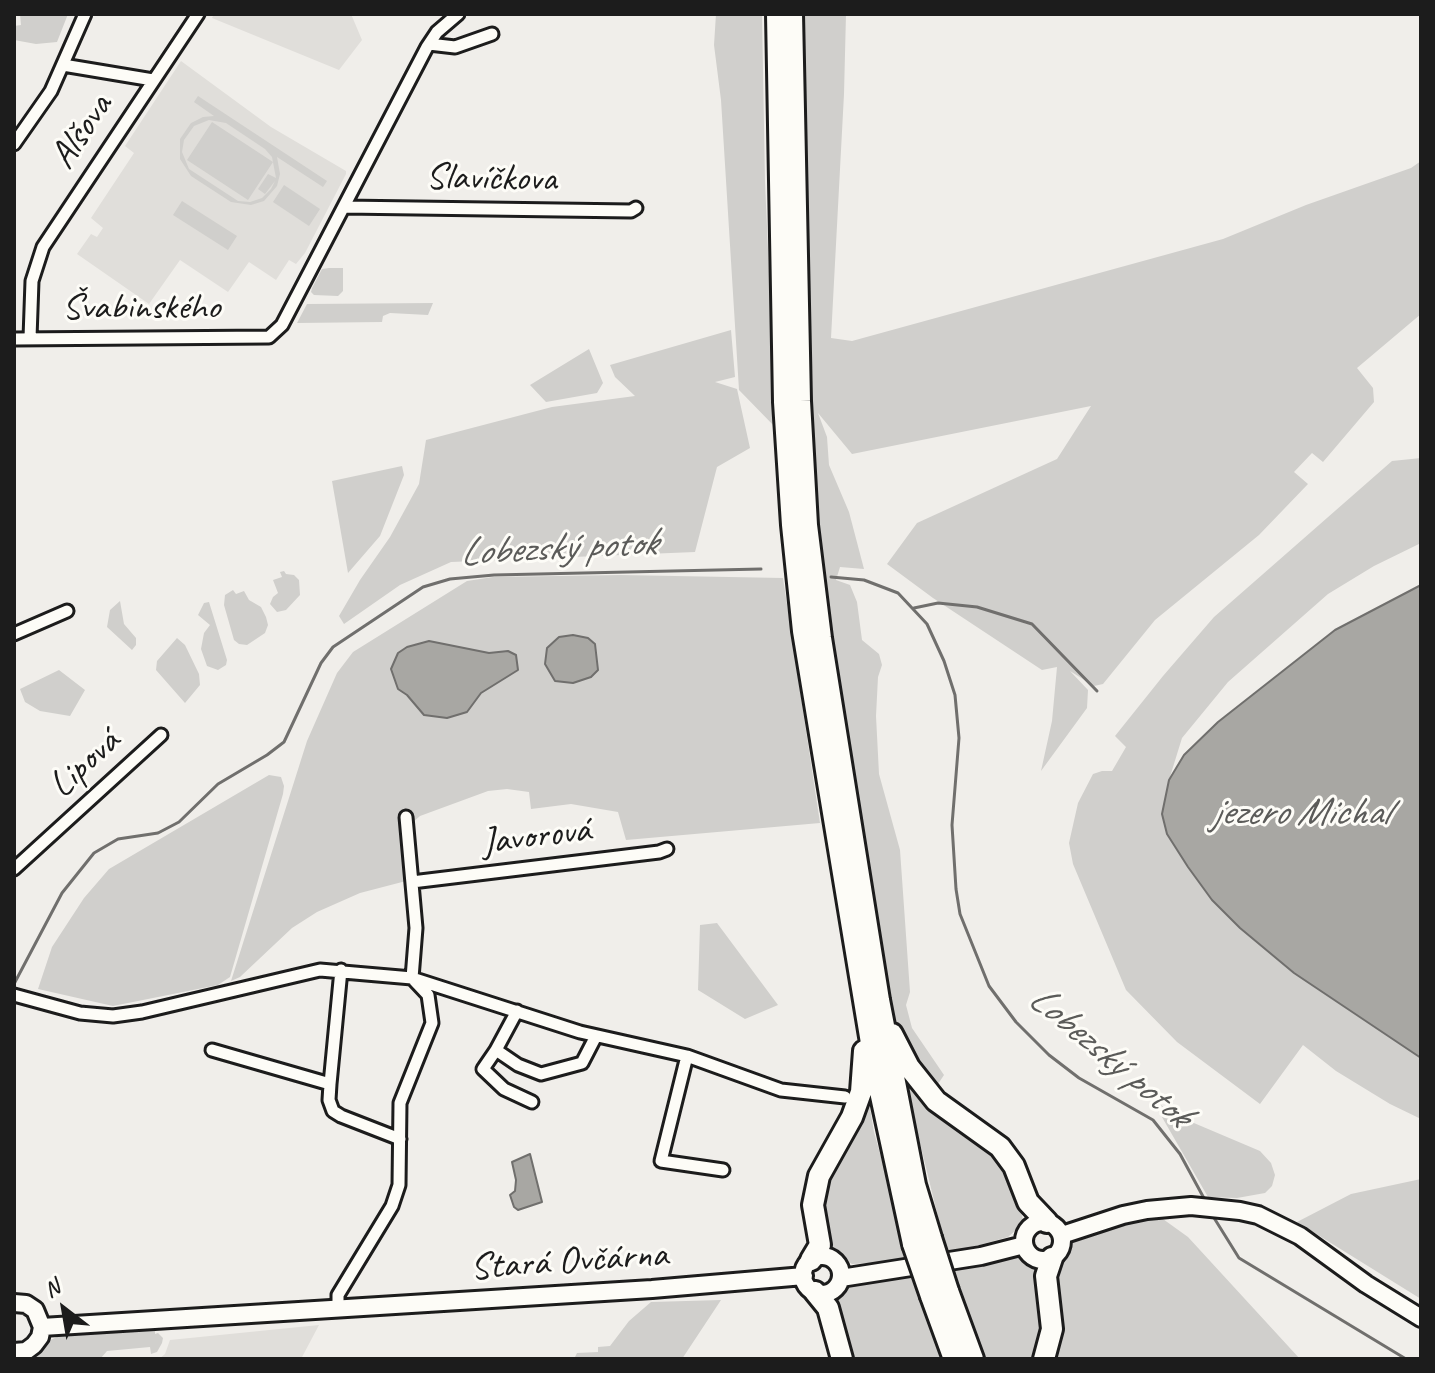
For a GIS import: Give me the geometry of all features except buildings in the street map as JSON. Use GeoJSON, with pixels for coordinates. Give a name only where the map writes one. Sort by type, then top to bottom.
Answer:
{"type":"FeatureCollection","features":[{"type":"Feature","properties":{"kind":"highway"},"geometry":{"type":"LineString","coordinates":[[777,14],[784,402],[803,631],[871,1001],[915,1185],[922,1241],[939,1294],[954,1359]]}},
{"type":"Feature","properties":{"kind":"highway"},"geometry":{"type":"LineString","coordinates":[[792,14],[800,401],[807,525],[871,1001],[861,1092],[852,1117],[819,1176],[813,1205],[820,1245],[810,1276],[831,1314],[842,1359]]}},
{"type":"Feature","properties":{"kind":"highway"},"geometry":{"type":"LineString","coordinates":[[871,1001],[916,1078],[936,1101],[1000,1147],[1014,1166],[1028,1202],[1054,1228]]}},
{"type":"Feature","properties":{"kind":"highway"},"geometry":{"type":"LineString","coordinates":[[1044,1359],[1052,1329],[1046,1276],[1052,1258]]}},
{"type":"Feature","properties":{"kind":"highway"},"geometry":{"type":"LineString","coordinates":[[939,1294],[973,1359]]}},
{"type":"Feature","properties":{"kind":"main road"},"geometry":{"type":"LineString","coordinates":[[1054,1228],[1061,1248],[1052,1258],[1034,1258],[1024,1245],[1030,1227],[1054,1228],[1160,1208],[1197,1206],[1258,1215],[1300,1236],[1366,1284],[1421,1318]]}},
{"type":"Feature","properties":{"kind":"main road","name":"Stará Ovčárna"},"geometry":{"type":"LineString","coordinates":[[42,1327],[810,1276],[824,1294],[833,1290],[841,1278],[981,1256],[1024,1245]]}},
{"type":"Feature","properties":{"kind":"main road"},"geometry":{"type":"LineString","coordinates":[[810,1276],[820,1257],[830,1258],[837,1264],[841,1278]]}},
{"type":"Feature","properties":{"kind":"main road"},"geometry":{"type":"LineString","coordinates":[[14,1303],[33,1308],[42,1327],[38,1341],[21,1354]]}},
{"type":"Feature","properties":{"kind":"street"},"geometry":{"type":"LineString","coordinates":[[14,144],[51,91],[85,14]]}},
{"type":"Feature","properties":{"kind":"street","name":"Alšova"},"geometry":{"type":"LineString","coordinates":[[30,338],[32,281],[43,247],[198,14]]}},
{"type":"Feature","properties":{"kind":"street","name":"Slavíčkova"},"geometry":{"type":"LineString","coordinates":[[269,337],[282,325],[429,44],[458,14]]}},
{"type":"Feature","properties":{"kind":"street"},"geometry":{"type":"LineString","coordinates":[[429,44],[455,47],[492,34]]}},
{"type":"Feature","properties":{"kind":"street"},"geometry":{"type":"LineString","coordinates":[[63,65],[153,80]]}},
{"type":"Feature","properties":{"kind":"street","name":"Slavíčkova"},"geometry":{"type":"LineString","coordinates":[[344,207],[631,211],[636,208]]}},
{"type":"Feature","properties":{"kind":"street","name":"Švabinského"},"geometry":{"type":"LineString","coordinates":[[14,339],[269,337]]}},
{"type":"Feature","properties":{"kind":"street"},"geometry":{"type":"LineString","coordinates":[[14,634],[67,611]]}},
{"type":"Feature","properties":{"kind":"street","name":"Lipová"},"geometry":{"type":"LineString","coordinates":[[14,869],[161,735]]}},
{"type":"Feature","properties":{"kind":"street"},"geometry":{"type":"LineString","coordinates":[[338,1308],[338,1295],[392,1206],[399,1185],[400,1103],[432,1023],[428,995],[412,978],[416,928],[406,817]]}},
{"type":"Feature","properties":{"kind":"street","name":"Javorová"},"geometry":{"type":"LineString","coordinates":[[412,882],[667,849]]}},
{"type":"Feature","properties":{"kind":"street"},"geometry":{"type":"LineString","coordinates":[[16,996],[80,1013],[113,1016],[320,970],[412,978],[596,1036],[687,1056],[781,1090],[845,1097]]}},
{"type":"Feature","properties":{"kind":"street"},"geometry":{"type":"LineString","coordinates":[[341,970],[329,1100],[333,1111],[341,1116],[400,1139]]}},
{"type":"Feature","properties":{"kind":"street"},"geometry":{"type":"LineString","coordinates":[[517,1011],[483,1069],[504,1089],[532,1102]]}},
{"type":"Feature","properties":{"kind":"street"},"geometry":{"type":"LineString","coordinates":[[496,1050],[518,1065],[541,1074],[582,1063],[596,1036]]}},
{"type":"Feature","properties":{"kind":"street"},"geometry":{"type":"LineString","coordinates":[[212,1050],[330,1084]]}},
{"type":"Feature","properties":{"kind":"street"},"geometry":{"type":"LineString","coordinates":[[687,1056],[661,1161],[723,1170]]}},
{"type":"Feature","properties":{"kind":"shaded area"},"geometry":{"type":"Polygon","coordinates":[[[20,14],[68,14],[57,42],[36,44],[14,40],[14,26],[21,25],[20,14]]]}},
{"type":"Feature","properties":{"kind":"shaded area"},"geometry":{"type":"Polygon","coordinates":[[[214,14],[351,14],[362,40],[339,70],[212,18],[214,14]]]}},
{"type":"Feature","properties":{"kind":"shaded area"},"geometry":{"type":"Polygon","coordinates":[[[716,14],[762,14],[765,182],[776,428],[739,390],[721,100],[714,45],[716,14]]]}},
{"type":"Feature","properties":{"kind":"shaded area"},"geometry":{"type":"Polygon","coordinates":[[[803,14],[846,14],[831,338],[852,341],[1223,239],[1306,205],[1411,168],[1421,161],[1421,314],[1357,368],[1373,388],[1374,402],[1323,462],[1312,453],[1294,472],[1308,484],[1259,535],[1155,620],[1103,684],[1094,686],[1070,671],[1088,690],[1087,708],[1041,771],[1052,721],[1057,667],[1042,670],[887,564],[917,523],[1057,459],[1091,406],[852,454],[818,413],[827,437],[829,465],[849,512],[864,569],[840,567],[836,580],[850,585],[857,602],[862,640],[879,654],[882,665],[878,677],[876,716],[879,774],[900,850],[910,992],[906,1005],[912,1028],[944,1075],[938,1084],[925,1081],[894,1015],[835,657],[819,527],[814,445],[803,14]]]}},
{"type":"Feature","properties":{"kind":"shaded area"},"geometry":{"type":"Polygon","coordinates":[[[181,61],[271,127],[346,171],[346,174],[305,253],[296,264],[289,260],[276,280],[249,262],[228,292],[180,260],[149,304],[77,254],[91,234],[97,237],[103,228],[91,218],[134,153],[125,146],[181,61]]]}},
{"type":"Feature","properties":{"kind":"shaded area"},"geometry":{"type":"Polygon","coordinates":[[[198,96],[327,181],[323,187],[277,157],[280,174],[277,186],[264,201],[251,205],[231,202],[191,176],[180,159],[180,139],[191,123],[214,116],[194,102],[198,96]],[[209,120],[194,126],[184,140],[182,152],[189,169],[238,201],[250,202],[262,198],[275,181],[265,194],[258,189],[268,174],[276,178],[272,157],[226,123],[209,120]]]}},
{"type":"Feature","properties":{"kind":"shaded area"},"geometry":{"type":"Polygon","coordinates":[[[212,122],[273,162],[248,200],[187,160],[212,122]]]}},
{"type":"Feature","properties":{"kind":"shaded area"},"geometry":{"type":"Polygon","coordinates":[[[284,185],[320,209],[309,226],[273,202],[284,185]]]}},
{"type":"Feature","properties":{"kind":"shaded area"},"geometry":{"type":"Polygon","coordinates":[[[182,201],[237,236],[228,250],[173,215],[182,201]]]}},
{"type":"Feature","properties":{"kind":"shaded area"},"geometry":{"type":"Polygon","coordinates":[[[343,268],[343,291],[338,296],[314,295],[312,288],[322,269],[343,268]]]}},
{"type":"Feature","properties":{"kind":"shaded area"},"geometry":{"type":"Polygon","coordinates":[[[433,303],[428,315],[390,313],[383,316],[382,322],[297,323],[307,304],[433,303]]]}},
{"type":"Feature","properties":{"kind":"shaded area"},"geometry":{"type":"Polygon","coordinates":[[[731,330],[735,377],[715,382],[737,389],[750,448],[717,467],[695,552],[451,562],[400,585],[344,624],[339,616],[390,537],[419,484],[426,440],[552,407],[635,396],[615,377],[610,365],[731,330]]]}},
{"type":"Feature","properties":{"kind":"shaded area"},"geometry":{"type":"Polygon","coordinates":[[[589,349],[603,383],[597,393],[546,402],[530,385],[589,349]]]}},
{"type":"Feature","properties":{"kind":"shaded area"},"geometry":{"type":"Polygon","coordinates":[[[1421,458],[1421,543],[1374,566],[1328,594],[1228,682],[1182,738],[1169,780],[1294,973],[1421,1058],[1421,1119],[1336,1071],[1303,1045],[1260,1104],[1177,1042],[1126,990],[1073,864],[1069,843],[1078,803],[1093,774],[1112,771],[1126,747],[1115,736],[1214,617],[1392,461],[1421,458]]]}},
{"type":"Feature","properties":{"kind":"shaded area"},"geometry":{"type":"Polygon","coordinates":[[[402,466],[404,475],[380,536],[348,573],[332,481],[402,466]]]}},
{"type":"Feature","properties":{"kind":"shaded area"},"geometry":{"type":"Polygon","coordinates":[[[284,571],[299,580],[300,595],[286,610],[277,612],[270,604],[278,593],[273,580],[282,577],[280,572],[284,571]]]}},
{"type":"Feature","properties":{"kind":"shaded area"},"geometry":{"type":"Polygon","coordinates":[[[621,575],[783,578],[820,823],[626,840],[618,812],[571,804],[531,809],[529,792],[507,789],[488,791],[420,816],[412,823],[415,874],[406,881],[360,893],[317,912],[292,928],[240,977],[231,981],[307,741],[337,673],[353,652],[467,581],[493,577],[621,575]]]}},
{"type":"Feature","properties":{"kind":"shaded area"},"geometry":{"type":"Polygon","coordinates":[[[233,590],[236,594],[244,591],[249,600],[261,607],[266,617],[268,625],[265,633],[247,645],[234,640],[224,605],[225,595],[233,590]]]}},
{"type":"Feature","properties":{"kind":"shaded area"},"geometry":{"type":"Polygon","coordinates":[[[120,601],[124,624],[136,638],[132,650],[107,627],[110,610],[120,601]]]}},
{"type":"Feature","properties":{"kind":"shaded area"},"geometry":{"type":"Polygon","coordinates":[[[209,602],[227,660],[226,665],[218,670],[207,666],[201,649],[204,633],[210,625],[198,615],[204,603],[209,602]]]}},
{"type":"Feature","properties":{"kind":"shaded area"},"geometry":{"type":"Polygon","coordinates":[[[177,638],[185,645],[199,674],[200,685],[185,703],[156,670],[157,661],[177,638]]]}},
{"type":"Feature","properties":{"kind":"shaded area"},"geometry":{"type":"Polygon","coordinates":[[[59,670],[85,690],[70,716],[40,711],[25,702],[20,689],[59,670]]]}},
{"type":"Feature","properties":{"kind":"shaded area"},"geometry":{"type":"Polygon","coordinates":[[[269,775],[281,777],[283,794],[230,977],[218,985],[113,1006],[38,989],[52,947],[84,898],[109,869],[269,775]]]}},
{"type":"Feature","properties":{"kind":"shaded area"},"geometry":{"type":"Polygon","coordinates":[[[717,923],[778,1005],[745,1019],[698,990],[700,925],[717,923]]]}},
{"type":"Feature","properties":{"kind":"shaded area"},"geometry":{"type":"Polygon","coordinates":[[[902,1069],[995,1155],[1012,1180],[1024,1223],[1008,1237],[947,1254],[902,1069]]]}},
{"type":"Feature","properties":{"kind":"shaded area"},"geometry":{"type":"Polygon","coordinates":[[[868,1097],[874,1132],[910,1261],[852,1264],[827,1247],[822,1195],[868,1097]]]}},
{"type":"Feature","properties":{"kind":"shaded area"},"geometry":{"type":"Polygon","coordinates":[[[1151,1098],[1175,1115],[1260,1151],[1271,1163],[1275,1175],[1272,1186],[1265,1193],[1237,1198],[1208,1197],[1151,1098]]]}},
{"type":"Feature","properties":{"kind":"shaded area"},"geometry":{"type":"Polygon","coordinates":[[[1421,1179],[1421,1299],[1297,1222],[1351,1194],[1421,1179]]]}},
{"type":"Feature","properties":{"kind":"shaded area"},"geometry":{"type":"Polygon","coordinates":[[[1156,1214],[1188,1237],[1300,1359],[1050,1359],[1053,1265],[1074,1239],[1120,1221],[1156,1214]]]}},
{"type":"Feature","properties":{"kind":"shaded area"},"geometry":{"type":"Polygon","coordinates":[[[1024,1257],[1038,1270],[1044,1330],[1036,1359],[984,1359],[953,1270],[1024,1257]]]}},
{"type":"Feature","properties":{"kind":"shaded area"},"geometry":{"type":"Polygon","coordinates":[[[914,1275],[945,1359],[853,1359],[845,1345],[832,1303],[834,1296],[856,1283],[914,1275]]]}},
{"type":"Feature","properties":{"kind":"shaded area"},"geometry":{"type":"Polygon","coordinates":[[[721,1300],[682,1359],[574,1359],[577,1353],[598,1352],[598,1347],[610,1346],[629,1321],[651,1302],[721,1300]]]}},
{"type":"Feature","properties":{"kind":"shaded area"},"geometry":{"type":"Polygon","coordinates":[[[319,1325],[301,1359],[159,1359],[165,1354],[170,1340],[319,1325]]]}},
{"type":"Feature","properties":{"kind":"shaded area"},"geometry":{"type":"Polygon","coordinates":[[[155,1328],[155,1334],[163,1338],[157,1352],[151,1354],[150,1347],[107,1351],[101,1358],[36,1359],[42,1344],[59,1336],[155,1328]]]}},
{"type":"Feature","properties":{"kind":"water","name":"jezero Michal"},"geometry":{"type":"Polygon","coordinates":[[[1421,585],[1421,1058],[1294,973],[1240,928],[1212,900],[1188,867],[1167,834],[1162,814],[1169,780],[1184,755],[1218,722],[1335,630],[1421,585]]]}},
{"type":"Feature","properties":{"kind":"water"},"geometry":{"type":"Polygon","coordinates":[[[573,635],[588,638],[595,644],[598,670],[591,677],[573,683],[555,681],[545,664],[547,648],[559,637],[573,635]]]}},
{"type":"Feature","properties":{"kind":"water"},"geometry":{"type":"Polygon","coordinates":[[[429,641],[489,653],[508,651],[516,655],[518,670],[481,693],[467,712],[447,718],[424,715],[398,689],[391,669],[398,653],[429,641]]]}},
{"type":"Feature","properties":{"kind":"water"},"geometry":{"type":"Polygon","coordinates":[[[530,1154],[542,1202],[518,1210],[510,1195],[515,1191],[516,1180],[512,1162],[530,1154]]]}},
{"type":"Feature","properties":{"kind":"waterway","name":"Lobezský potok"},"geometry":{"type":"LineString","coordinates":[[14,984],[62,893],[94,853],[118,839],[158,833],[179,822],[218,784],[284,742],[321,663],[333,647],[423,587],[450,579],[494,575],[761,569]]}},
{"type":"Feature","properties":{"kind":"waterway","name":"Lobezský potok"},"geometry":{"type":"LineString","coordinates":[[831,577],[864,580],[898,593],[927,624],[944,661],[955,695],[959,738],[952,825],[956,889],[960,914],[989,986],[1016,1022],[1049,1055],[1079,1078],[1153,1120],[1180,1154],[1206,1202]]}},
{"type":"Feature","properties":{"kind":"waterway"},"geometry":{"type":"LineString","coordinates":[[914,608],[938,603],[977,607],[1032,624],[1097,691]]}},
{"type":"Feature","properties":{"kind":"waterway","name":"Lobezský potok"},"geometry":{"type":"LineString","coordinates":[[1211,1213],[1239,1258],[1406,1359]]}}]}
